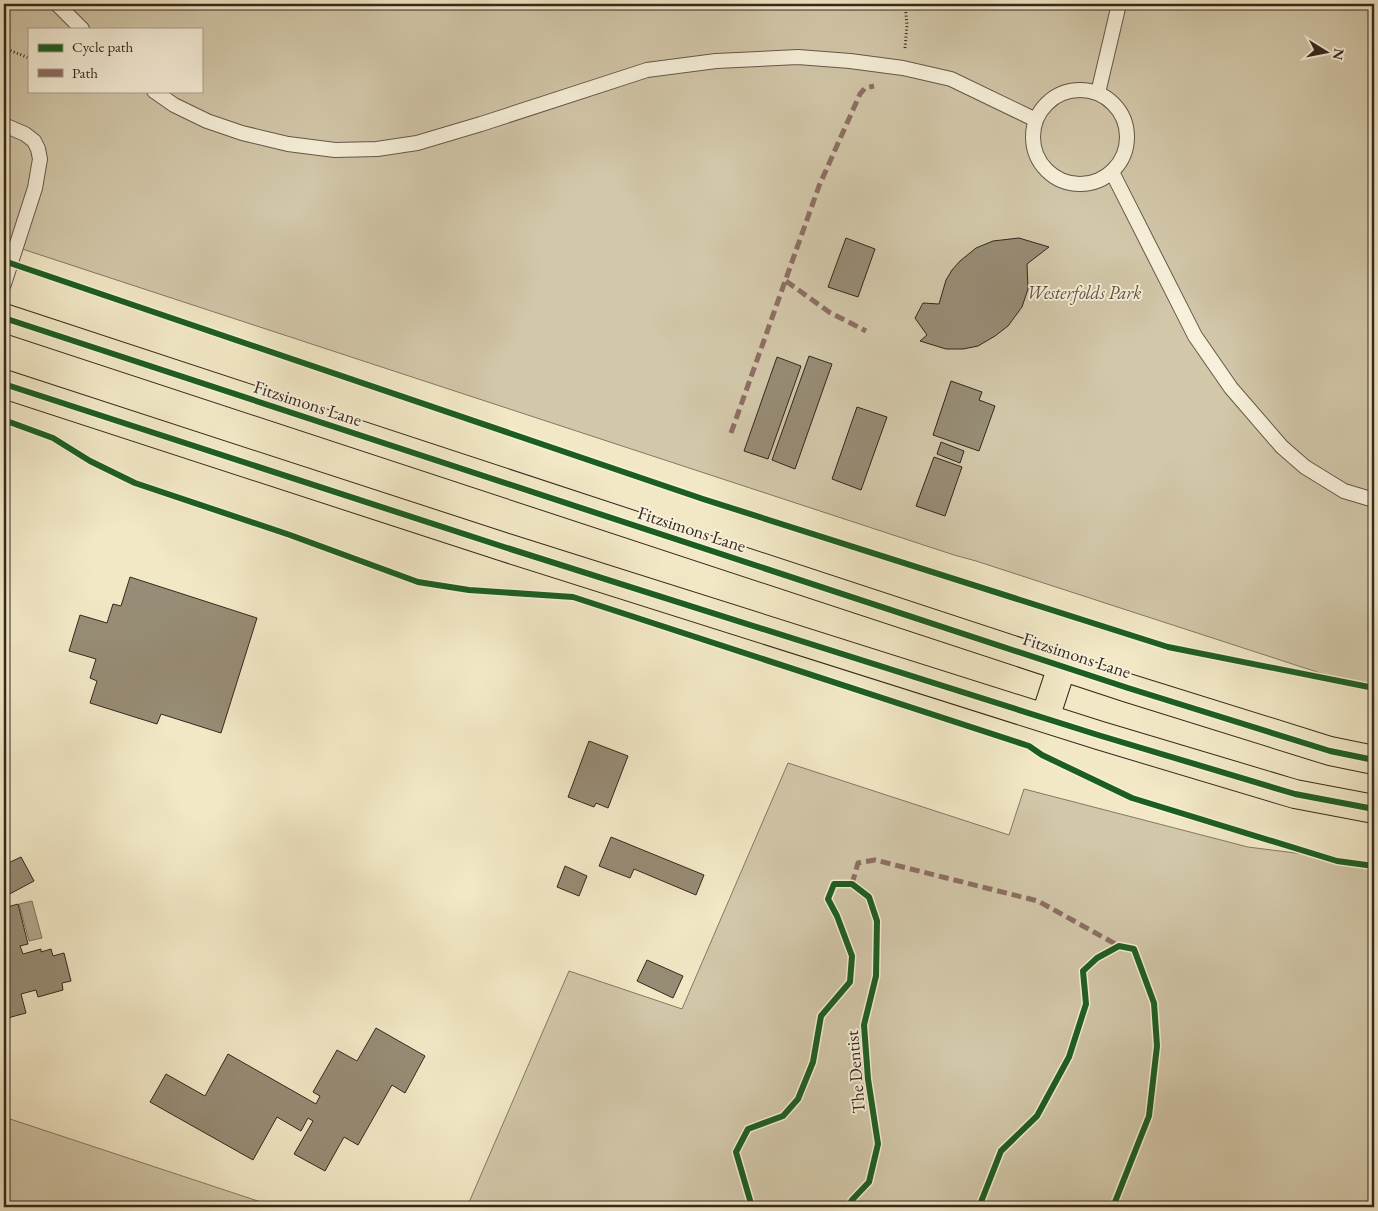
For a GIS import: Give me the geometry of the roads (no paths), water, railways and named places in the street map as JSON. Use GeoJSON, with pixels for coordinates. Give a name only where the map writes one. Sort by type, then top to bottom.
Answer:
{"type":"FeatureCollection","features":[{"type":"Feature","properties":{"kind":"main road","name":"Fitzsimons Lane"},"geometry":{"type":"LineString","coordinates":[[4,318],[1062,666],[1330,751],[1374,760]]}},
{"type":"Feature","properties":{"kind":"main road"},"geometry":{"type":"LineString","coordinates":[[4,384],[504,547],[1045,718],[1296,794],[1374,809]]}},
{"type":"Feature","properties":{"kind":"main road"},"geometry":{"type":"LineString","coordinates":[[1045,718],[1062,666]]}},
{"type":"Feature","properties":{"kind":"lane"},"geometry":{"type":"LineString","coordinates":[[57,4],[81,28]]}},
{"type":"Feature","properties":{"kind":"lane"},"geometry":{"type":"LineString","coordinates":[[1098,93],[1119,4]]}},
{"type":"Feature","properties":{"kind":"lane"},"geometry":{"type":"LineString","coordinates":[[155,92],[174,105],[207,121],[242,133],[288,144],[325,149],[376,149],[417,143],[647,70],[716,61],[798,57],[902,68],[951,79],[1036,120]]}},
{"type":"Feature","properties":{"kind":"lane"},"geometry":{"type":"LineString","coordinates":[[1090,90],[1112,102],[1122,114],[1126,130],[1126,146],[1120,161],[1112,172],[1098,181],[1075,184],[1059,180],[1046,170],[1034,148],[1033,131],[1036,120],[1044,106],[1051,99],[1066,91],[1090,90]]}},
{"type":"Feature","properties":{"kind":"lane"},"geometry":{"type":"LineString","coordinates":[[4,125],[25,134],[34,141],[40,159],[35,188],[4,284]]}},
{"type":"Feature","properties":{"kind":"lane"},"geometry":{"type":"LineString","coordinates":[[1112,172],[1195,336],[1231,388],[1282,447],[1305,467],[1344,491],[1374,500]]}},
{"type":"Feature","properties":{"kind":"park label","name":"Westerfolds Park"},"geometry":{"type":"Point","coordinates":[1084,292]}}]}
